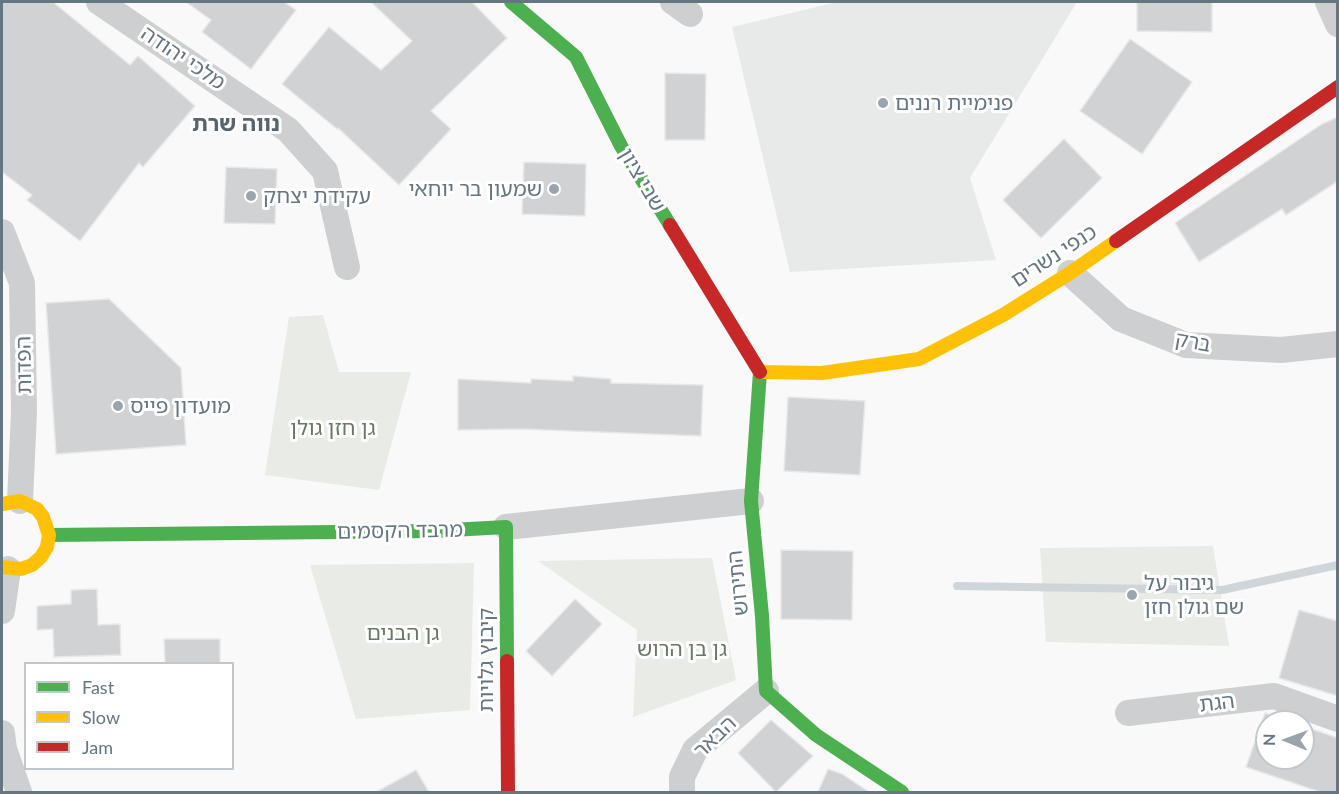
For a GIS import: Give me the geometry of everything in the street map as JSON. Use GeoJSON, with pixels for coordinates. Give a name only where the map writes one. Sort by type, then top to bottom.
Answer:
{"type":"FeatureCollection","features":[{"type":"Feature","properties":{"kind":"street","name":"מלכי יהודה"},"geometry":{"type":"LineString","coordinates":[[99,2],[288,130],[326,171],[347,267]]}},
{"type":"Feature","properties":{"kind":"street","name":"שבי ציון"},"geometry":{"type":"LineString","coordinates":[[511,2],[576,57],[621,146],[760,372]]}},
{"type":"Feature","properties":{"kind":"street"},"geometry":{"type":"LineString","coordinates":[[1328,2],[1338,24]]}},
{"type":"Feature","properties":{"kind":"street","name":"כנפי נשרים"},"geometry":{"type":"LineString","coordinates":[[760,372],[822,373],[919,359],[1003,315],[1070,273],[1338,87]]}},
{"type":"Feature","properties":{"kind":"street","name":"הפדות"},"geometry":{"type":"LineString","coordinates":[[2,232],[12,283],[24,412],[11,502]]}},
{"type":"Feature","properties":{"kind":"street","name":"ברק"},"geometry":{"type":"LineString","coordinates":[[1070,273],[1121,319],[1186,345],[1281,350],[1338,344]]}},
{"type":"Feature","properties":{"kind":"street","name":"התירוש"},"geometry":{"type":"LineString","coordinates":[[760,372],[751,501],[762,616],[766,692]]}},
{"type":"Feature","properties":{"kind":"street","name":"מרבד הקסמים"},"geometry":{"type":"LineString","coordinates":[[49,535],[434,531],[506,527],[751,501]]}},
{"type":"Feature","properties":{"kind":"street"},"geometry":{"type":"LineString","coordinates":[[2,611],[5,568],[21,569],[32,565],[41,557],[49,535],[43,517],[37,509],[11,502]]}},
{"type":"Feature","properties":{"kind":"street","name":"קיבוץ גלויות"},"geometry":{"type":"LineString","coordinates":[[506,527],[508,792]]}},
{"type":"Feature","properties":{"kind":"street"},"geometry":{"type":"LineString","coordinates":[[766,692],[816,735],[902,792]]}},
{"type":"Feature","properties":{"kind":"street","name":"הבאר"},"geometry":{"type":"LineString","coordinates":[[682,792],[682,777],[696,750],[766,692]]}},
{"type":"Feature","properties":{"kind":"street","name":"הגת"},"geometry":{"type":"LineString","coordinates":[[1128,713],[1274,696],[1338,719]]}},
{"type":"Feature","properties":{"kind":"street"},"geometry":{"type":"LineString","coordinates":[[2,733],[4,749],[19,792]]}},
{"type":"Feature","properties":{"kind":"shaded area","name":"פנימיית רננים"},"geometry":{"type":"Polygon","coordinates":[[[837,2],[1077,2],[970,178],[996,260],[790,272],[732,27],[837,2]]]}},
{"type":"Feature","properties":{"kind":"green space","name":"גן חזן גולן"},"geometry":{"type":"Polygon","coordinates":[[[323,315],[339,372],[411,372],[379,490],[265,475],[289,317],[323,315]]]}},
{"type":"Feature","properties":{"kind":"green space","name":"גיבור על שם גולן חזן"},"geometry":{"type":"Polygon","coordinates":[[[1213,546],[1229,646],[1046,642],[1040,548],[1213,546]]]}},
{"type":"Feature","properties":{"kind":"green space","name":"גן בן הרוש"},"geometry":{"type":"Polygon","coordinates":[[[712,558],[736,680],[633,717],[637,630],[538,561],[712,558]]]}},
{"type":"Feature","properties":{"kind":"green space","name":"גן הבנים"},"geometry":{"type":"Polygon","coordinates":[[[474,563],[470,710],[356,719],[310,565],[474,563]]]}},
{"type":"Feature","properties":{"kind":"building"},"geometry":{"type":"Polygon","coordinates":[[[2,2],[53,2],[130,65],[138,56],[195,106],[143,167],[139,163],[80,241],[27,200],[32,195],[2,172],[2,2]]]}},
{"type":"Feature","properties":{"kind":"building"},"geometry":{"type":"Polygon","coordinates":[[[186,2],[284,2],[296,10],[251,69],[202,32],[211,20],[186,2]]]}},
{"type":"Feature","properties":{"kind":"building"},"geometry":{"type":"Polygon","coordinates":[[[371,2],[472,2],[507,38],[431,111],[451,129],[399,185],[338,128],[282,84],[329,27],[381,70],[412,41],[371,2]]]}},
{"type":"Feature","properties":{"kind":"building"},"geometry":{"type":"Polygon","coordinates":[[[1137,2],[1212,2],[1212,32],[1137,31],[1137,2]]]}},
{"type":"Feature","properties":{"kind":"building"},"geometry":{"type":"Polygon","coordinates":[[[1130,39],[1192,82],[1142,154],[1080,111],[1130,39]]]}},
{"type":"Feature","properties":{"kind":"building"},"geometry":{"type":"Polygon","coordinates":[[[665,73],[706,74],[705,140],[665,140],[665,73]]]}},
{"type":"Feature","properties":{"kind":"building"},"geometry":{"type":"Polygon","coordinates":[[[1338,117],[1338,181],[1286,215],[1282,209],[1199,262],[1175,223],[1322,124],[1338,117]]]}},
{"type":"Feature","properties":{"kind":"building"},"geometry":{"type":"Polygon","coordinates":[[[1064,139],[1102,178],[1041,238],[1003,200],[1064,139]]]}},
{"type":"Feature","properties":{"kind":"building","name":"שמעון בר יוחאי"},"geometry":{"type":"Polygon","coordinates":[[[524,162],[586,164],[585,216],[522,214],[524,162]]]}},
{"type":"Feature","properties":{"kind":"building","name":"עקידת יצחק"},"geometry":{"type":"Polygon","coordinates":[[[226,167],[277,169],[275,224],[224,223],[226,167]]]}},
{"type":"Feature","properties":{"kind":"building","name":"מועדון פייס"},"geometry":{"type":"Polygon","coordinates":[[[109,299],[181,368],[186,445],[56,454],[46,303],[109,299]]]}},
{"type":"Feature","properties":{"kind":"building"},"geometry":{"type":"Polygon","coordinates":[[[573,376],[611,379],[611,383],[703,385],[701,436],[521,429],[458,430],[458,379],[531,383],[531,379],[573,381],[573,376]]]}},
{"type":"Feature","properties":{"kind":"building"},"geometry":{"type":"Polygon","coordinates":[[[788,397],[865,401],[860,475],[784,471],[788,397]]]}},
{"type":"Feature","properties":{"kind":"building"},"geometry":{"type":"Polygon","coordinates":[[[781,550],[853,551],[852,620],[781,619],[781,550]]]}},
{"type":"Feature","properties":{"kind":"building"},"geometry":{"type":"Polygon","coordinates":[[[97,589],[98,625],[120,624],[121,655],[54,657],[53,629],[37,630],[37,606],[71,604],[71,590],[97,589]]]}},
{"type":"Feature","properties":{"kind":"building"},"geometry":{"type":"Polygon","coordinates":[[[575,599],[602,624],[552,676],[526,651],[575,599]]]}},
{"type":"Feature","properties":{"kind":"building"},"geometry":{"type":"Polygon","coordinates":[[[1299,610],[1338,621],[1338,696],[1279,678],[1299,610]]]}},
{"type":"Feature","properties":{"kind":"building"},"geometry":{"type":"Polygon","coordinates":[[[164,639],[220,639],[220,662],[165,662],[164,639]]]}},
{"type":"Feature","properties":{"kind":"building"},"geometry":{"type":"Polygon","coordinates":[[[771,720],[813,756],[776,792],[738,753],[771,720]]]}},
{"type":"Feature","properties":{"kind":"building"},"geometry":{"type":"Polygon","coordinates":[[[1315,730],[1338,738],[1338,792],[1320,792],[1246,767],[1255,741],[1255,770],[1315,770],[1315,730]]]}},
{"type":"Feature","properties":{"kind":"building"},"geometry":{"type":"Polygon","coordinates":[[[828,769],[842,774],[869,792],[818,792],[828,769]]]}},
{"type":"Feature","properties":{"kind":"building"},"geometry":{"type":"Polygon","coordinates":[[[416,770],[429,792],[376,792],[416,770]]]}},
{"type":"Feature","properties":{"kind":"waterway"},"geometry":{"type":"LineString","coordinates":[[957,586],[1222,590],[1338,565]]}},
{"type":"Feature","properties":{"kind":"traffic: fast"},"geometry":{"type":"LineString","coordinates":[[511,2],[576,57],[621,146],[670,225]]}},
{"type":"Feature","properties":{"kind":"traffic: fast"},"geometry":{"type":"LineString","coordinates":[[760,372],[751,501],[762,616],[766,691],[816,735],[902,792]]}},
{"type":"Feature","properties":{"kind":"traffic: fast"},"geometry":{"type":"LineString","coordinates":[[49,535],[433,531],[506,527],[507,661]]}},
{"type":"Feature","properties":{"kind":"traffic: slow"},"geometry":{"type":"LineString","coordinates":[[760,372],[822,373],[919,359],[1003,315],[1116,241]]}},
{"type":"Feature","properties":{"kind":"traffic: slow"},"geometry":{"type":"LineString","coordinates":[[2,504],[20,501],[37,509],[43,517],[49,535],[47,547],[32,565],[21,569],[2,567]]}},
{"type":"Feature","properties":{"kind":"traffic: jam"},"geometry":{"type":"LineString","coordinates":[[1116,241],[1338,87]]}},
{"type":"Feature","properties":{"kind":"traffic: jam"},"geometry":{"type":"LineString","coordinates":[[670,225],[760,372]]}},
{"type":"Feature","properties":{"kind":"traffic: jam"},"geometry":{"type":"LineString","coordinates":[[507,661],[508,792]]}},
{"type":"Feature","properties":{"kind":"place","name":"פנימיית רננים"},"geometry":{"type":"Point","coordinates":[883,103]}},
{"type":"Feature","properties":{"kind":"place","name":"שמעון בר יוחאי"},"geometry":{"type":"Point","coordinates":[554,189]}},
{"type":"Feature","properties":{"kind":"place","name":"עקידת יצחק"},"geometry":{"type":"Point","coordinates":[251,196]}},
{"type":"Feature","properties":{"kind":"place","name":"מועדון פייס"},"geometry":{"type":"Point","coordinates":[118,406]}},
{"type":"Feature","properties":{"kind":"place","name":"גיבור על שם גולן חזן"},"geometry":{"type":"Point","coordinates":[1132,595]}},
{"type":"Feature","properties":{"kind":"district","name":"נווה שרת"},"geometry":{"type":"Point","coordinates":[236,124]}}]}
